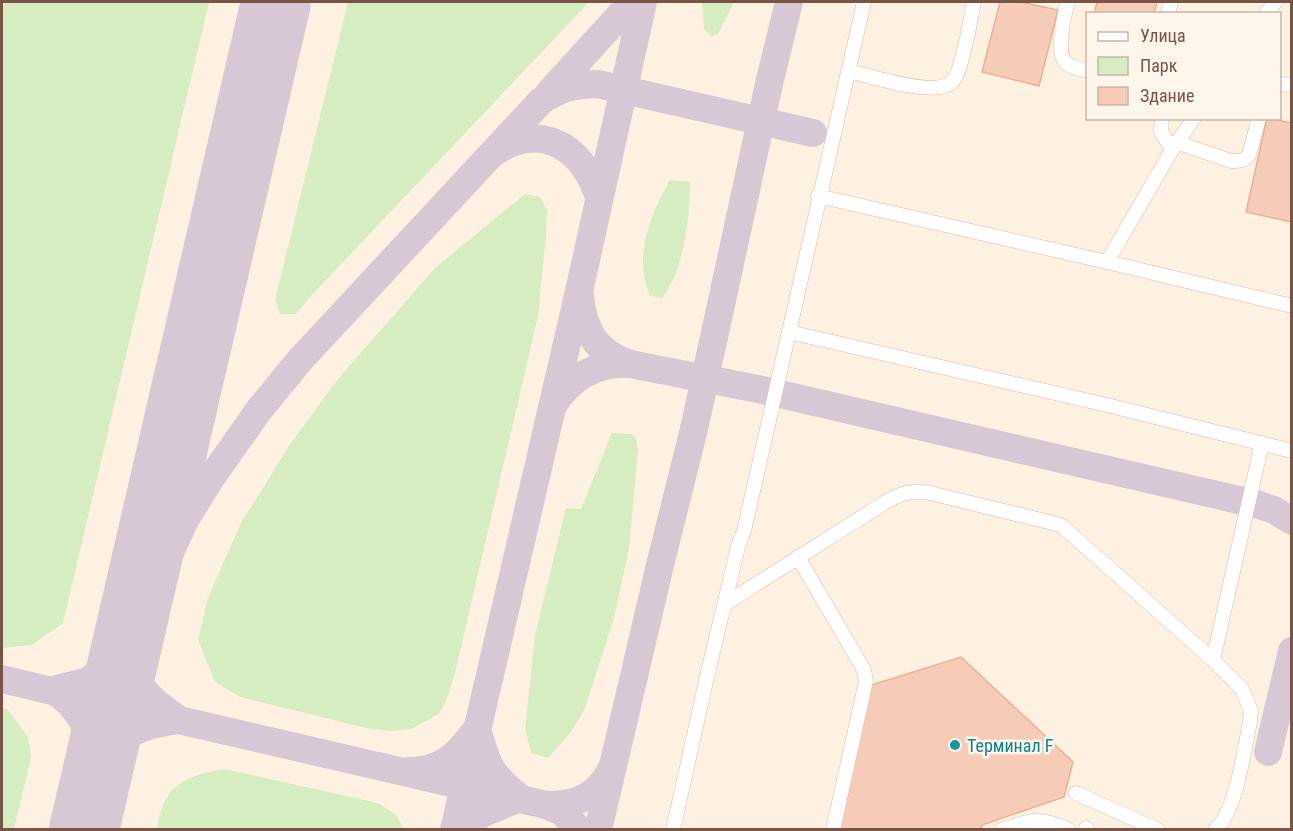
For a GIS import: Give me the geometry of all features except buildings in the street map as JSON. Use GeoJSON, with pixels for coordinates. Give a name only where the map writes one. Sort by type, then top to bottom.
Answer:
{"type":"FeatureCollection","features":[{"type":"Feature","properties":{"kind":"lane"},"geometry":{"type":"LineString","coordinates":[[674,830],[864,2]]}},
{"type":"Feature","properties":{"kind":"lane"},"geometry":{"type":"LineString","coordinates":[[849,71],[928,88],[945,87],[952,82],[959,70],[974,2]]}},
{"type":"Feature","properties":{"kind":"lane"},"geometry":{"type":"LineString","coordinates":[[1068,2],[1062,56],[1068,65],[1086,70]]}},
{"type":"Feature","properties":{"kind":"lane"},"geometry":{"type":"LineString","coordinates":[[1161,120],[1161,131],[1174,146],[1231,161],[1246,159],[1249,155],[1258,120]]}},
{"type":"Feature","properties":{"kind":"lane"},"geometry":{"type":"LineString","coordinates":[[1107,262],[1174,146],[1193,120]]}},
{"type":"Feature","properties":{"kind":"lane"},"geometry":{"type":"LineString","coordinates":[[818,196],[1292,306]]}},
{"type":"Feature","properties":{"kind":"lane"},"geometry":{"type":"LineString","coordinates":[[789,332],[1292,451]]}},
{"type":"Feature","properties":{"kind":"lane"},"geometry":{"type":"LineString","coordinates":[[1213,660],[1262,443]]}},
{"type":"Feature","properties":{"kind":"lane"},"geometry":{"type":"LineString","coordinates":[[725,604],[896,496],[917,490],[1062,526],[1213,660],[1242,689],[1251,711],[1250,723],[1234,795],[1227,814],[1215,830]]}},
{"type":"Feature","properties":{"kind":"lane"},"geometry":{"type":"LineString","coordinates":[[798,557],[864,670],[867,681],[833,830]]}},
{"type":"Feature","properties":{"kind":"lane"},"geometry":{"type":"LineString","coordinates":[[1076,793],[1158,830]]}},
{"type":"Feature","properties":{"kind":"lane"},"geometry":{"type":"LineString","coordinates":[[1001,830],[1029,820],[1040,825]]}},
{"type":"Feature","properties":{"kind":"lane"},"geometry":{"type":"LineString","coordinates":[[1020,830],[1027,825],[1053,823],[1069,830]]}},
{"type":"Feature","properties":{"kind":"green space"},"geometry":{"type":"Polygon","coordinates":[[[2,2],[209,2],[63,623],[32,645],[2,648],[2,2]]]}},
{"type":"Feature","properties":{"kind":"green space"},"geometry":{"type":"Polygon","coordinates":[[[348,2],[589,2],[296,314],[280,314],[275,300],[348,2]]]}},
{"type":"Feature","properties":{"kind":"green space"},"geometry":{"type":"Polygon","coordinates":[[[702,2],[734,2],[718,34],[712,36],[704,29],[702,2]]]}},
{"type":"Feature","properties":{"kind":"green space"},"geometry":{"type":"Polygon","coordinates":[[[670,180],[690,182],[689,211],[681,259],[670,287],[662,298],[650,296],[645,282],[644,252],[650,222],[670,180]]]}},
{"type":"Feature","properties":{"kind":"green space"},"geometry":{"type":"Polygon","coordinates":[[[525,194],[540,197],[547,210],[538,316],[454,677],[439,714],[411,729],[390,731],[366,728],[240,697],[215,682],[198,640],[208,598],[241,523],[291,443],[338,379],[435,268],[525,194]]]}},
{"type":"Feature","properties":{"kind":"green space"},"geometry":{"type":"Polygon","coordinates":[[[612,433],[631,434],[636,438],[638,450],[629,548],[614,618],[585,708],[571,732],[548,758],[531,753],[525,729],[535,635],[566,508],[581,509],[612,433]]]}},
{"type":"Feature","properties":{"kind":"green space"},"geometry":{"type":"Polygon","coordinates":[[[2,708],[7,709],[28,737],[31,758],[14,829],[2,829],[2,708]]]}},
{"type":"Feature","properties":{"kind":"green space"},"geometry":{"type":"Polygon","coordinates":[[[225,769],[378,803],[396,815],[404,829],[157,829],[164,802],[178,785],[198,775],[225,769]]]}},
{"type":"Feature","properties":{"kind":"taxiway"},"geometry":{"type":"LineString","coordinates":[[259,76],[286,2]]}},
{"type":"Feature","properties":{"kind":"taxiway"},"geometry":{"type":"LineString","coordinates":[[549,93],[632,2]]}},
{"type":"Feature","properties":{"kind":"taxiway"},"geometry":{"type":"LineString","coordinates":[[454,830],[580,287],[643,2]]}},
{"type":"Feature","properties":{"kind":"taxiway"},"geometry":{"type":"LineString","coordinates":[[598,830],[694,429],[789,2]]}},
{"type":"Feature","properties":{"kind":"taxiway"},"geometry":{"type":"LineString","coordinates":[[97,830],[98,781],[93,748],[81,718],[69,703],[53,690],[88,681],[119,653],[148,600],[185,520],[211,478],[259,410],[300,360],[541,101],[568,88],[598,84],[813,133]]}},
{"type":"Feature","properties":{"kind":"taxiway"},"geometry":{"type":"LineString","coordinates":[[498,150],[515,142],[532,139],[547,140],[560,145],[584,166],[599,197]]}},
{"type":"Feature","properties":{"kind":"taxiway"},"geometry":{"type":"LineString","coordinates":[[580,295],[584,319],[593,338],[608,354],[630,364]]}},
{"type":"Feature","properties":{"kind":"taxiway"},"geometry":{"type":"LineString","coordinates":[[553,406],[567,387],[585,374],[606,366],[630,364],[758,389],[1256,504],[1274,510],[1292,521]]}},
{"type":"Feature","properties":{"kind":"taxiway"},"geometry":{"type":"LineString","coordinates":[[97,774],[115,746],[124,737],[147,726],[179,720],[150,697],[133,674],[130,666],[129,637]]}},
{"type":"Feature","properties":{"kind":"taxiway"},"geometry":{"type":"LineString","coordinates":[[1268,752],[1292,651]]}},
{"type":"Feature","properties":{"kind":"taxiway"},"geometry":{"type":"LineString","coordinates":[[2,679],[69,695]]}},
{"type":"Feature","properties":{"kind":"taxiway"},"geometry":{"type":"LineString","coordinates":[[109,706],[179,720],[546,805]]}},
{"type":"Feature","properties":{"kind":"taxiway"},"geometry":{"type":"LineString","coordinates":[[409,771],[431,768],[449,759],[477,729],[491,768],[502,782],[520,798],[481,814],[462,830]]}},
{"type":"Feature","properties":{"kind":"taxiway"},"geometry":{"type":"LineString","coordinates":[[579,830],[562,812],[546,805],[557,805],[584,798],[599,787],[611,770]]}},
{"type":"Feature","properties":{"kind":"runway"},"geometry":{"type":"LineString","coordinates":[[84,830],[276,2]]}},
{"type":"Feature","properties":{"kind":"place","name":"Терминал F"},"geometry":{"type":"Point","coordinates":[955,745]}}]}
